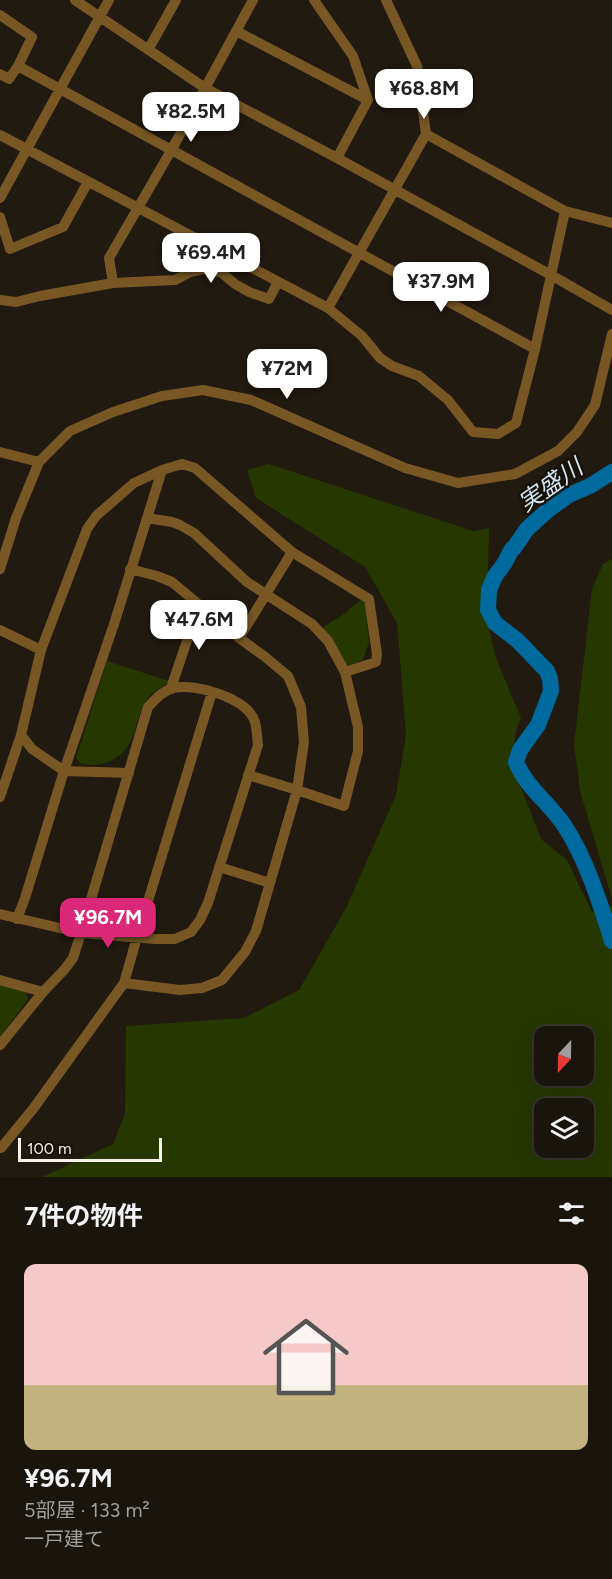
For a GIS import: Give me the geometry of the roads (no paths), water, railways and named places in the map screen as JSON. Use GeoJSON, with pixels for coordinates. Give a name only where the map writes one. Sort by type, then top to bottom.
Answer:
{"type":"FeatureCollection","features":[{"type":"Feature","properties":{"kind":"street"},"geometry":{"type":"LineString","coordinates":[[75,0],[205,88],[612,310]]}},
{"type":"Feature","properties":{"kind":"street"},"geometry":{"type":"LineString","coordinates":[[0,198],[109,0]]}},
{"type":"Feature","properties":{"kind":"street"},"geometry":{"type":"LineString","coordinates":[[148,50],[176,0]]}},
{"type":"Feature","properties":{"kind":"street"},"geometry":{"type":"LineString","coordinates":[[113,283],[109,258],[253,0]]}},
{"type":"Feature","properties":{"kind":"street"},"geometry":{"type":"LineString","coordinates":[[314,0],[352,56],[368,100],[337,158]]}},
{"type":"Feature","properties":{"kind":"street"},"geometry":{"type":"LineString","coordinates":[[328,308],[426,134],[417,66],[386,0]]}},
{"type":"Feature","properties":{"kind":"street"},"geometry":{"type":"LineString","coordinates":[[0,15],[32,37],[9,79],[0,74]]}},
{"type":"Feature","properties":{"kind":"street"},"geometry":{"type":"LineString","coordinates":[[236,31],[368,100]]}},
{"type":"Feature","properties":{"kind":"street"},"geometry":{"type":"LineString","coordinates":[[18,66],[535,349]]}},
{"type":"Feature","properties":{"kind":"street"},"geometry":{"type":"LineString","coordinates":[[426,134],[565,211],[612,223]]}},
{"type":"Feature","properties":{"kind":"street"},"geometry":{"type":"LineString","coordinates":[[0,135],[328,308],[362,336],[380,358],[392,366],[419,376],[448,400],[473,432],[498,434],[516,423],[535,349],[565,211]]}},
{"type":"Feature","properties":{"kind":"street"},"geometry":{"type":"LineString","coordinates":[[0,217],[10,249],[63,227],[88,182]]}},
{"type":"Feature","properties":{"kind":"street"},"geometry":{"type":"LineString","coordinates":[[0,300],[16,302],[113,283],[176,280],[190,272],[209,268],[222,273],[249,292],[269,299],[278,282]]}},
{"type":"Feature","properties":{"kind":"street"},"geometry":{"type":"LineString","coordinates":[[0,569],[16,518],[39,462],[70,431],[113,412],[162,396],[203,390],[251,400],[405,468],[458,483],[515,474],[558,452],[578,432],[595,405],[612,334]]}},
{"type":"Feature","properties":{"kind":"street"},"geometry":{"type":"LineString","coordinates":[[0,452],[39,462]]}},
{"type":"Feature","properties":{"kind":"street"},"geometry":{"type":"LineString","coordinates":[[0,797],[21,735],[41,650],[87,529],[96,516],[134,483],[162,470],[182,464],[195,468],[292,552],[369,599],[377,654],[376,662],[345,672]]}},
{"type":"Feature","properties":{"kind":"street"},"geometry":{"type":"LineString","coordinates":[[17,919],[162,470]]}},
{"type":"Feature","properties":{"kind":"street"},"geometry":{"type":"LineString","coordinates":[[147,518],[172,522],[194,533],[247,582],[312,624],[328,641],[345,672],[358,727],[358,751],[344,806],[248,775]]}},
{"type":"Feature","properties":{"kind":"street"},"geometry":{"type":"LineString","coordinates":[[239,638],[292,552]]}},
{"type":"Feature","properties":{"kind":"street"},"geometry":{"type":"LineString","coordinates":[[124,984],[180,990],[202,988],[222,980],[245,952],[256,931],[297,790],[304,742],[301,707],[288,676],[172,582],[130,569]]}},
{"type":"Feature","properties":{"kind":"street"},"geometry":{"type":"LineString","coordinates":[[171,688],[199,605]]}},
{"type":"Feature","properties":{"kind":"street"},"geometry":{"type":"LineString","coordinates":[[0,630],[41,650]]}},
{"type":"Feature","properties":{"kind":"street"},"geometry":{"type":"LineString","coordinates":[[0,914],[81,933],[175,939],[190,932],[200,920],[208,903],[258,745],[255,720],[247,710],[232,699],[187,686],[171,688],[148,707],[129,773],[81,933],[73,958],[0,1045]]}},
{"type":"Feature","properties":{"kind":"street"},"geometry":{"type":"LineString","coordinates":[[0,1148],[33,1109],[124,984],[212,692]]}},
{"type":"Feature","properties":{"kind":"street"},"geometry":{"type":"LineString","coordinates":[[21,735],[32,748],[64,771],[129,773]]}},
{"type":"Feature","properties":{"kind":"street"},"geometry":{"type":"LineString","coordinates":[[219,867],[270,883]]}},
{"type":"Feature","properties":{"kind":"street"},"geometry":{"type":"LineString","coordinates":[[0,980],[43,992]]}},
{"type":"Feature","properties":{"kind":"waterway","name":"実盛川"},"geometry":{"type":"LineString","coordinates":[[612,472],[590,486],[569,495],[527,529],[495,576],[489,590],[488,610],[495,623],[517,640],[547,671],[550,679],[551,691],[538,725],[520,750],[516,762],[520,771],[558,817],[572,838],[592,881],[612,941]]}}]}
